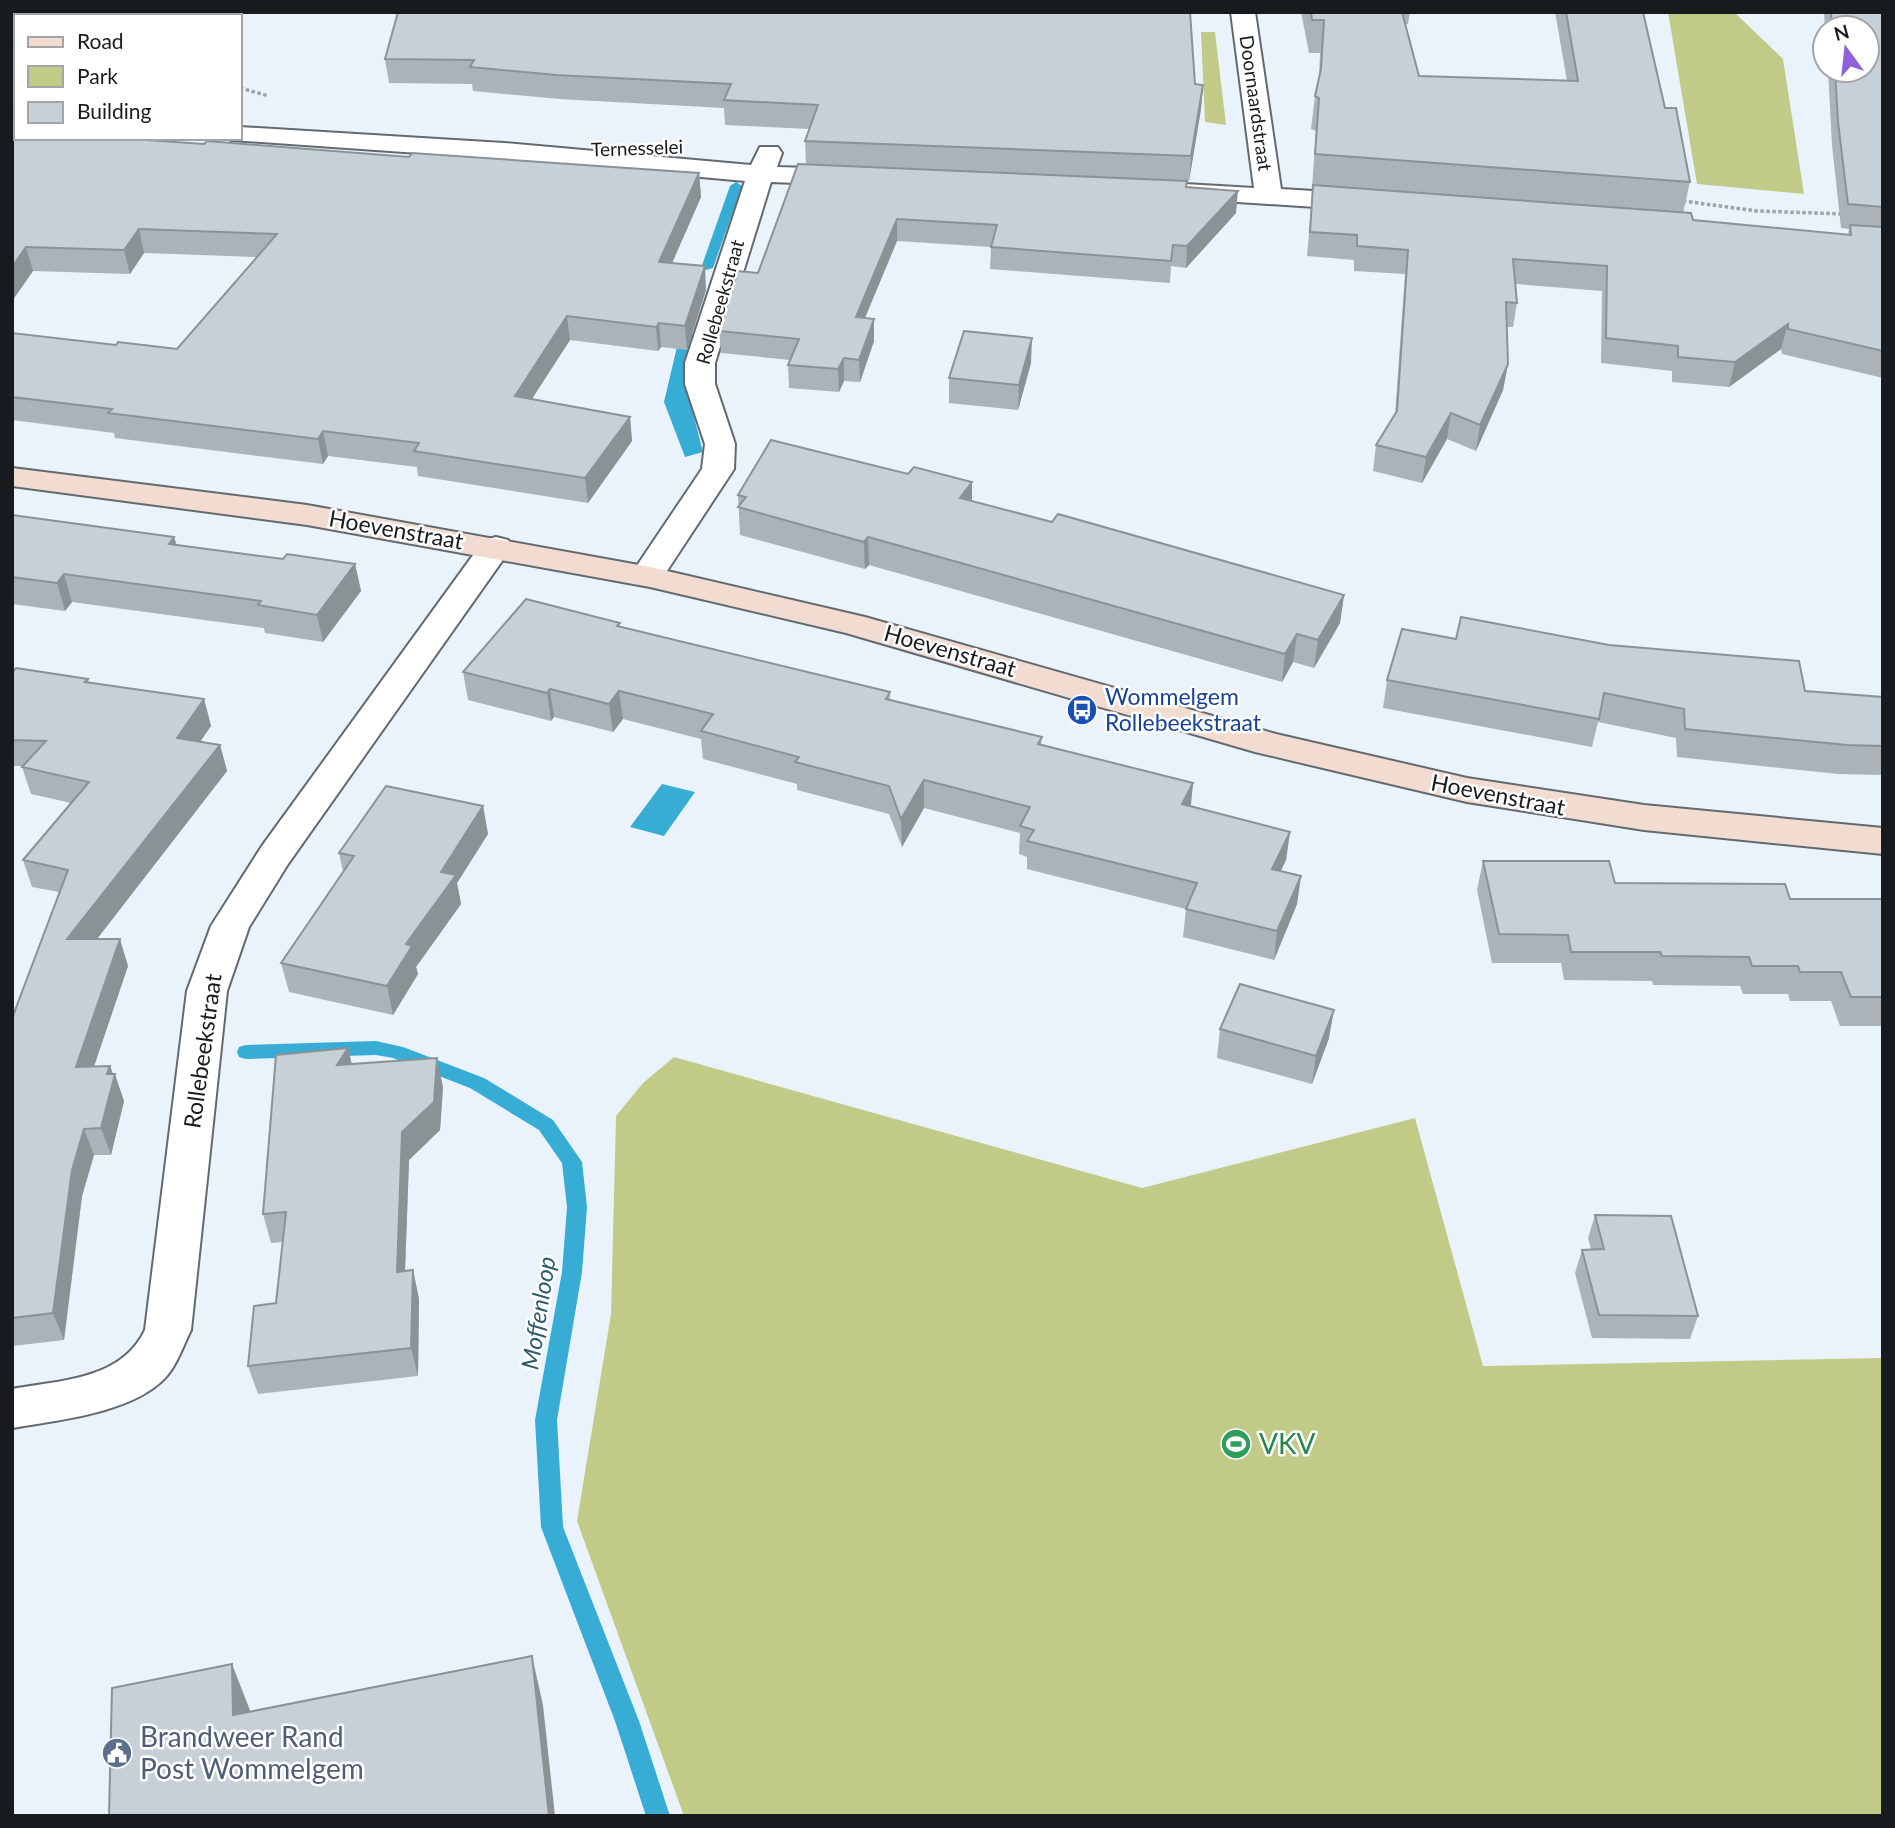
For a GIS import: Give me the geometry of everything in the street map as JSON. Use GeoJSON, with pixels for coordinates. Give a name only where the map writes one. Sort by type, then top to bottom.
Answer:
{"type":"FeatureCollection","features":[{"type":"Feature","properties":{"kind":"street","name":"Doornaardstraat"},"geometry":{"type":"LineString","coordinates":[[1243,12],[1268,195]]}},
{"type":"Feature","properties":{"kind":"street","name":"Ternesselei"},"geometry":{"type":"LineString","coordinates":[[242,135],[504,151],[862,167]]}},
{"type":"Feature","properties":{"kind":"street","name":"Rollebeekstraat"},"geometry":{"type":"LineString","coordinates":[[646,576],[718,469],[720,444],[700,384],[700,363],[765,162]]}},
{"type":"Feature","properties":{"kind":"street"},"geometry":{"type":"LineString","coordinates":[[1163,191],[1392,204]]}},
{"type":"Feature","properties":{"kind":"street","name":"Hoevenstraat"},"geometry":{"type":"LineString","coordinates":[[12,477],[304,515],[496,547],[646,576],[858,625],[1240,735],[1405,777],[1584,811],[1756,832],[1883,841]]}},
{"type":"Feature","properties":{"kind":"street","name":"Rollebeekstraat"},"geometry":{"type":"LineString","coordinates":[[12,1409],[108,1388],[149,1366],[157,1353],[168,1330],[207,991],[230,926],[275,855],[496,547]]}},
{"type":"Feature","properties":{"kind":"path"},"geometry":{"type":"LineString","coordinates":[[242,89],[270,97]]}},
{"type":"Feature","properties":{"kind":"path"},"geometry":{"type":"LineString","coordinates":[[1679,200],[1757,212],[1847,214]]}},
{"type":"Feature","properties":{"kind":"green space"},"geometry":{"type":"Polygon","coordinates":[[[1668,12],[1734,12],[1783,59],[1804,194],[1697,184],[1668,12]]]}},
{"type":"Feature","properties":{"kind":"green space"},"geometry":{"type":"Polygon","coordinates":[[[1201,32],[1215,32],[1226,125],[1205,122],[1201,32]]]}},
{"type":"Feature","properties":{"kind":"green space","name":"VKV"},"geometry":{"type":"Polygon","coordinates":[[[674,1057],[1142,1188],[1415,1118],[1483,1366],[1883,1358],[1883,1816],[684,1816],[577,1521],[611,1314],[616,1116],[643,1083],[674,1057]]]}},
{"type":"Feature","properties":{"kind":"water"},"geometry":{"type":"Polygon","coordinates":[[[680,334],[694,335],[686,386],[703,452],[685,457],[664,402],[680,334]]]}},
{"type":"Feature","properties":{"kind":"water"},"geometry":{"type":"Polygon","coordinates":[[[662,784],[695,792],[664,836],[630,827],[662,784]]]}},
{"type":"Feature","properties":{"kind":"building"},"geometry":{"type":"Polygon","coordinates":[[[398,12],[1190,12],[1195,84],[1203,85],[1191,156],[805,141],[818,105],[724,100],[731,84],[556,75],[470,67],[474,60],[385,59],[398,12]]]}},
{"type":"Feature","properties":{"kind":"building"},"geometry":{"type":"Polygon","coordinates":[[[1311,12],[1402,12],[1419,76],[1578,81],[1566,12],[1643,12],[1665,108],[1676,108],[1690,182],[1315,154],[1319,98],[1315,96],[1321,69],[1324,20],[1312,20],[1311,12]]]}},
{"type":"Feature","properties":{"kind":"building"},"geometry":{"type":"Polygon","coordinates":[[[1883,12],[1883,207],[1848,204],[1836,84],[1881,84],[1881,14],[1831,14],[1883,12]]]}},
{"type":"Feature","properties":{"kind":"building"},"geometry":{"type":"Polygon","coordinates":[[[12,137],[14,140],[146,140],[204,144],[207,141],[409,157],[412,153],[699,173],[659,262],[705,266],[685,326],[659,323],[656,327],[567,316],[515,396],[630,417],[585,478],[414,451],[419,443],[323,431],[318,439],[108,413],[112,409],[12,397],[12,333],[177,349],[277,234],[139,229],[124,250],[26,247],[12,267],[12,137]]]}},
{"type":"Feature","properties":{"kind":"building"},"geometry":{"type":"Polygon","coordinates":[[[798,164],[1187,181],[1186,187],[1238,191],[1187,246],[1173,245],[1171,261],[991,247],[997,225],[897,219],[856,317],[874,319],[859,360],[844,358],[838,369],[788,365],[799,339],[719,331],[738,271],[758,273],[798,164]]]}},
{"type":"Feature","properties":{"kind":"building"},"geometry":{"type":"Polygon","coordinates":[[[1313,185],[1691,213],[1693,220],[1851,235],[1850,225],[1883,227],[1883,351],[1788,329],[1788,324],[1735,362],[1678,357],[1678,346],[1606,338],[1607,266],[1513,259],[1517,303],[1506,302],[1508,364],[1480,425],[1451,413],[1426,457],[1376,445],[1397,411],[1408,250],[1357,246],[1357,235],[1310,232],[1313,185]]]}},
{"type":"Feature","properties":{"kind":"building"},"geometry":{"type":"Polygon","coordinates":[[[964,331],[1032,338],[1019,385],[949,378],[964,331]]]}},
{"type":"Feature","properties":{"kind":"building"},"geometry":{"type":"Polygon","coordinates":[[[771,440],[908,474],[914,467],[972,482],[960,498],[1052,522],[1058,514],[1344,595],[1318,640],[1297,634],[1285,654],[868,537],[864,542],[738,507],[746,497],[738,495],[771,440]]]}},
{"type":"Feature","properties":{"kind":"building"},"geometry":{"type":"Polygon","coordinates":[[[12,515],[174,537],[169,544],[283,559],[287,554],[355,564],[317,615],[258,605],[261,601],[64,574],[57,583],[12,577],[12,515]]]}},
{"type":"Feature","properties":{"kind":"building"},"geometry":{"type":"Polygon","coordinates":[[[526,599],[620,623],[617,626],[890,692],[886,699],[1042,737],[1038,744],[1193,783],[1182,804],[1290,832],[1272,869],[1301,876],[1277,931],[1186,909],[1197,883],[1027,841],[1034,830],[1020,826],[1030,807],[924,780],[901,819],[889,786],[795,762],[799,757],[701,731],[713,714],[619,691],[609,704],[550,689],[547,693],[463,672],[526,599]]]}},
{"type":"Feature","properties":{"kind":"building"},"geometry":{"type":"Polygon","coordinates":[[[1461,617],[1609,645],[1799,661],[1805,691],[1883,697],[1883,746],[1685,729],[1684,709],[1604,693],[1599,719],[1387,680],[1402,629],[1456,639],[1461,617]]]}},
{"type":"Feature","properties":{"kind":"building"},"geometry":{"type":"Polygon","coordinates":[[[16,668],[88,679],[85,682],[204,699],[177,738],[220,745],[67,939],[120,939],[76,1067],[110,1066],[107,1074],[115,1074],[101,1128],[84,1129],[72,1170],[53,1313],[12,1318],[12,1019],[68,870],[23,860],[89,782],[22,767],[46,741],[12,740],[12,673],[16,668]]]}},
{"type":"Feature","properties":{"kind":"building"},"geometry":{"type":"Polygon","coordinates":[[[386,786],[483,806],[441,872],[456,875],[406,944],[412,946],[387,986],[281,963],[354,856],[339,853],[386,786]]]}},
{"type":"Feature","properties":{"kind":"building"},"geometry":{"type":"Polygon","coordinates":[[[1483,861],[1609,861],[1615,883],[1785,884],[1790,899],[1883,899],[1883,997],[1851,997],[1841,972],[1800,972],[1798,966],[1752,966],[1749,957],[1662,956],[1660,952],[1571,952],[1568,935],[1499,934],[1483,861]]]}},
{"type":"Feature","properties":{"kind":"building"},"geometry":{"type":"Polygon","coordinates":[[[1240,984],[1334,1010],[1316,1056],[1220,1029],[1240,984]]]}},
{"type":"Feature","properties":{"kind":"building"},"geometry":{"type":"Polygon","coordinates":[[[348,1048],[337,1065],[437,1058],[434,1102],[402,1132],[397,1272],[413,1270],[411,1348],[248,1366],[254,1306],[276,1303],[286,1212],[263,1214],[276,1055],[348,1048]]]}},
{"type":"Feature","properties":{"kind":"building"},"geometry":{"type":"Polygon","coordinates":[[[1595,1215],[1671,1216],[1698,1316],[1599,1315],[1582,1250],[1604,1249],[1595,1215]]]}},
{"type":"Feature","properties":{"kind":"building"},"geometry":{"type":"Polygon","coordinates":[[[532,1656],[549,1816],[109,1816],[112,1688],[232,1664],[233,1715],[532,1656]]]}},
{"type":"Feature","properties":{"kind":"waterway"},"geometry":{"type":"LineString","coordinates":[[707,268],[736,186]]}},
{"type":"Feature","properties":{"kind":"waterway","name":"Moffenloop"},"geometry":{"type":"LineString","coordinates":[[246,1052],[376,1048],[396,1052],[477,1083],[546,1125],[572,1162],[577,1207],[572,1272],[546,1420],[552,1527],[627,1721],[658,1816]]}},
{"type":"Feature","properties":{"kind":"place","name":"Wommelgem Rollebeekstraat"},"geometry":{"type":"Point","coordinates":[1082,710]}},
{"type":"Feature","properties":{"kind":"place","name":"VKV"},"geometry":{"type":"Point","coordinates":[1236,1444]}},
{"type":"Feature","properties":{"kind":"place","name":"Brandweer Rand Post Wommelgem"},"geometry":{"type":"Point","coordinates":[117,1753]}}]}
